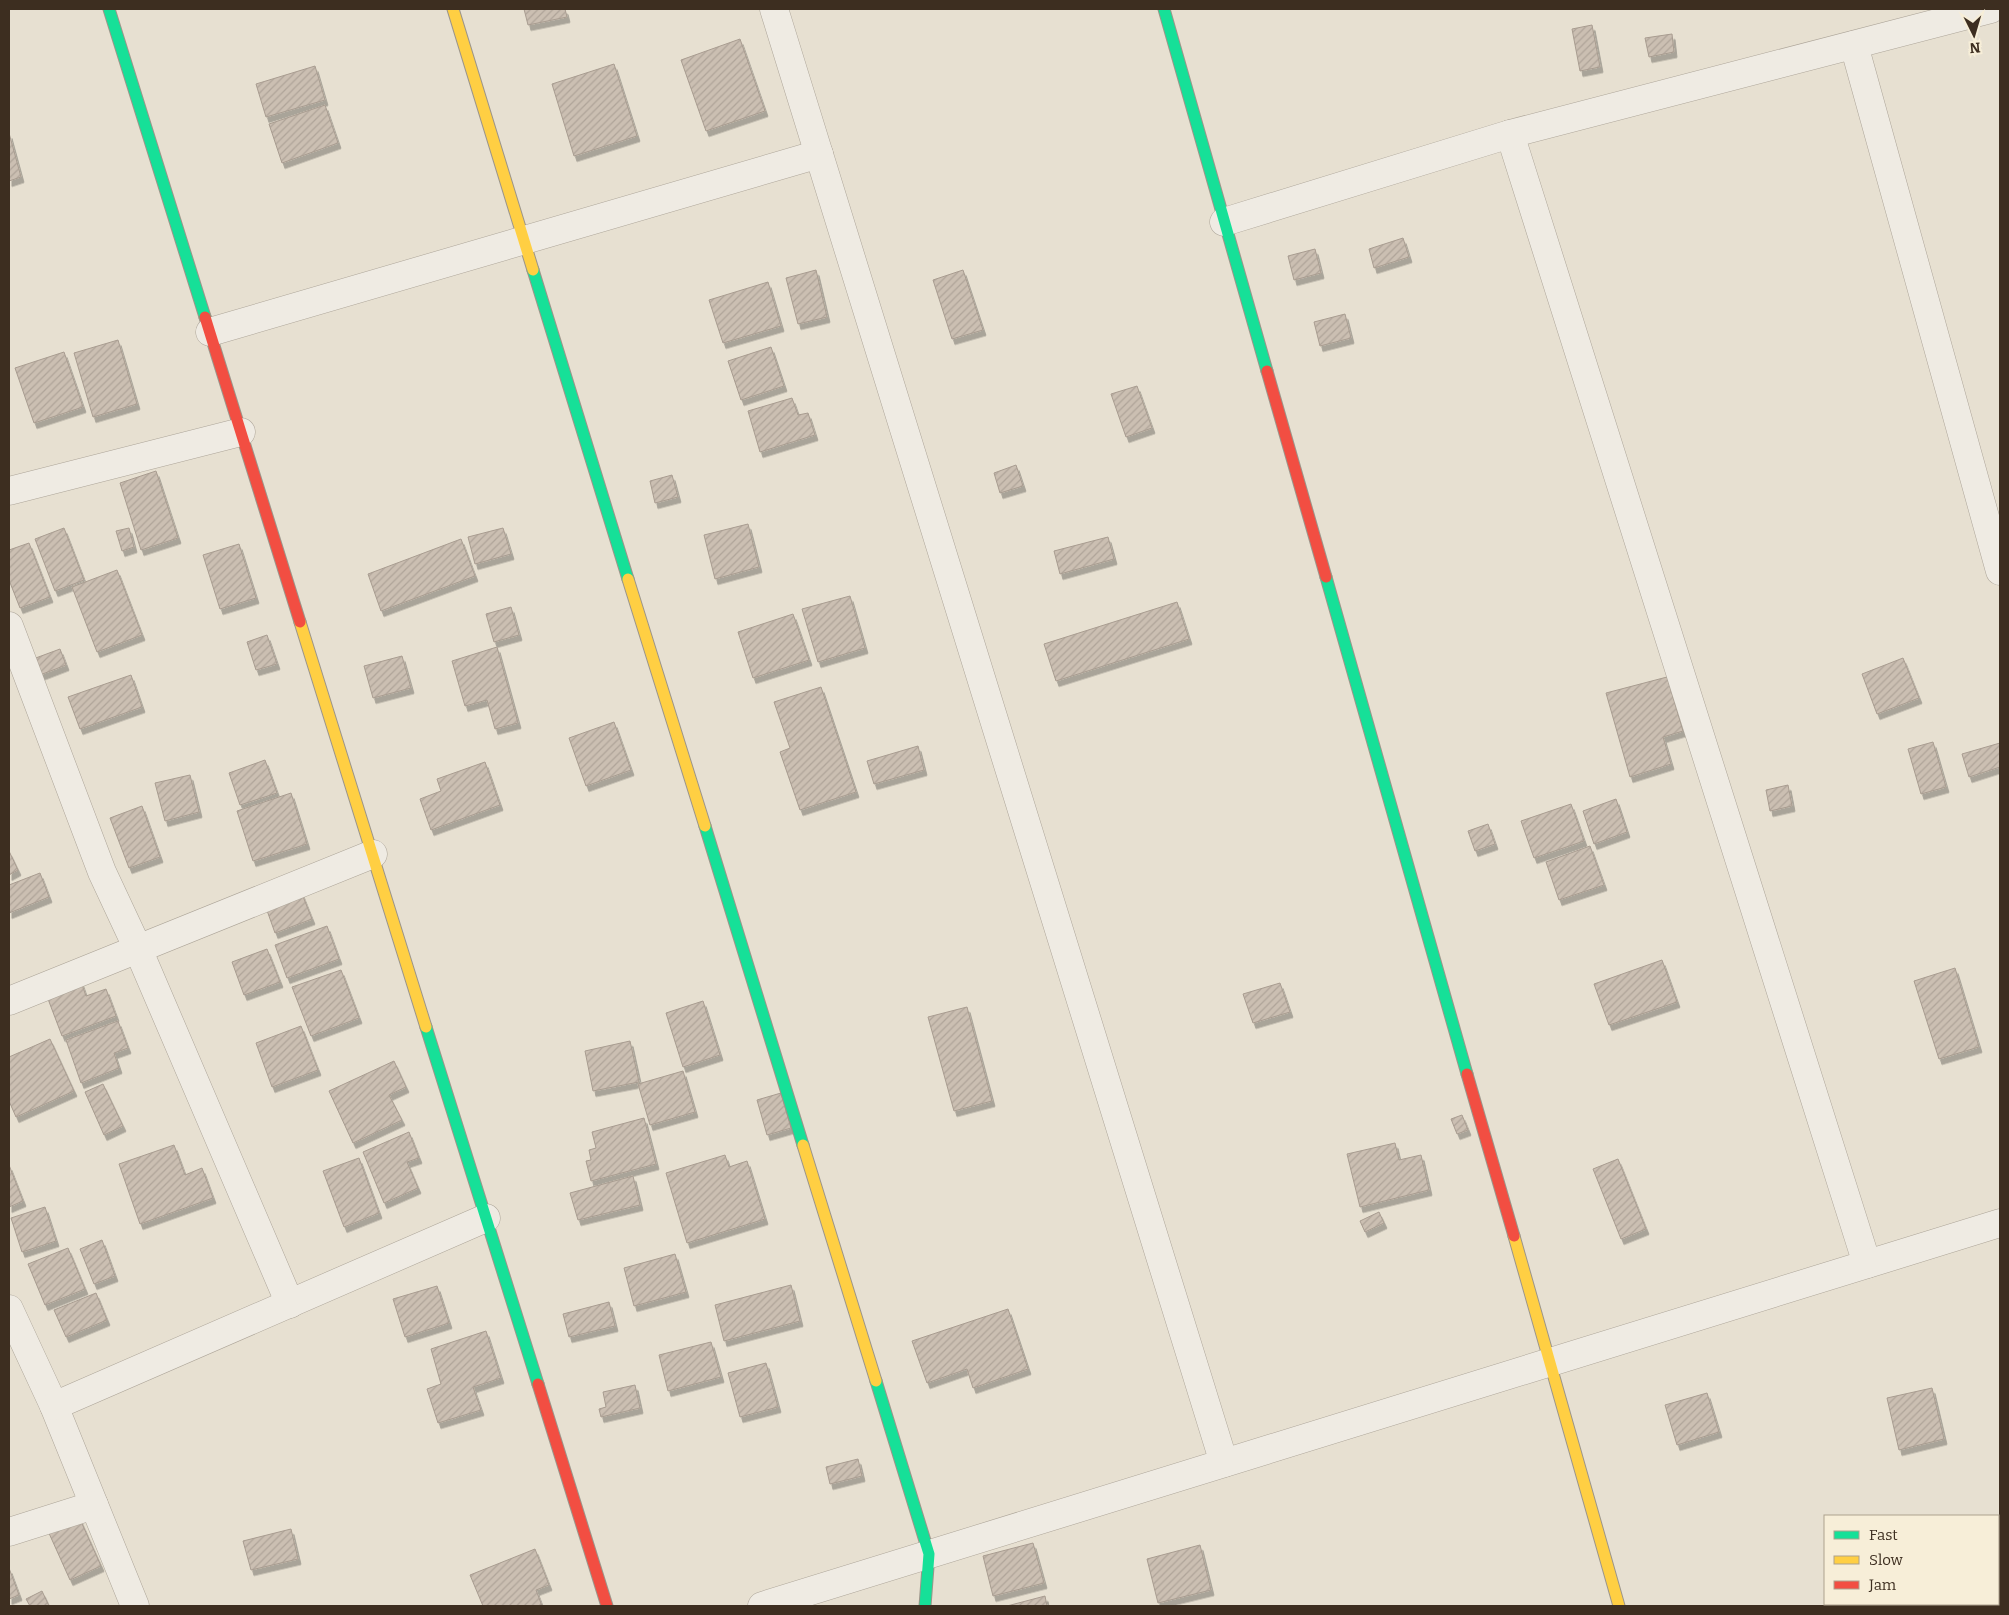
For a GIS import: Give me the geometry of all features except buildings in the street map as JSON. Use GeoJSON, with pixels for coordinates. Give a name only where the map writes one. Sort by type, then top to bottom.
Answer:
{"type":"FeatureCollection","features":[{"type":"Feature","properties":{"kind":"street"},"geometry":{"type":"LineString","coordinates":[[109,9],[607,1606]]}},
{"type":"Feature","properties":{"kind":"street"},"geometry":{"type":"LineString","coordinates":[[453,9],[928,1554],[925,1606]]}},
{"type":"Feature","properties":{"kind":"street"},"geometry":{"type":"LineString","coordinates":[[774,9],[1224,1463]]}},
{"type":"Feature","properties":{"kind":"street"},"geometry":{"type":"LineString","coordinates":[[1164,9],[1549,1363],[1620,1606]]}},
{"type":"Feature","properties":{"kind":"street"},"geometry":{"type":"LineString","coordinates":[[1224,222],[1510,134],[1854,46],[1990,9]]}},
{"type":"Feature","properties":{"kind":"street"},"geometry":{"type":"LineString","coordinates":[[1854,46],[2000,571]]}},
{"type":"Feature","properties":{"kind":"street"},"geometry":{"type":"LineString","coordinates":[[1510,134],[1867,1264]]}},
{"type":"Feature","properties":{"kind":"street"},"geometry":{"type":"LineString","coordinates":[[210,332],[819,154]]}},
{"type":"Feature","properties":{"kind":"street"},"geometry":{"type":"LineString","coordinates":[[9,491],[242,432]]}},
{"type":"Feature","properties":{"kind":"street"},"geometry":{"type":"LineString","coordinates":[[9,626],[102,872],[138,949],[290,1304]]}},
{"type":"Feature","properties":{"kind":"street"},"geometry":{"type":"LineString","coordinates":[[9,1001],[373,854]]}},
{"type":"Feature","properties":{"kind":"street"},"geometry":{"type":"LineString","coordinates":[[54,1406],[486,1218]]}},
{"type":"Feature","properties":{"kind":"street"},"geometry":{"type":"LineString","coordinates":[[762,1606],[2000,1223]]}},
{"type":"Feature","properties":{"kind":"street"},"geometry":{"type":"LineString","coordinates":[[9,1309],[54,1406],[135,1606]]}},
{"type":"Feature","properties":{"kind":"street"},"geometry":{"type":"LineString","coordinates":[[9,1532],[94,1505]]}},
{"type":"Feature","properties":{"kind":"traffic: fast"},"geometry":{"type":"LineString","coordinates":[[109,9],[205,317]]}},
{"type":"Feature","properties":{"kind":"traffic: fast"},"geometry":{"type":"LineString","coordinates":[[1164,9],[1267,371]]}},
{"type":"Feature","properties":{"kind":"traffic: fast"},"geometry":{"type":"LineString","coordinates":[[533,270],[628,579]]}},
{"type":"Feature","properties":{"kind":"traffic: fast"},"geometry":{"type":"LineString","coordinates":[[1326,577],[1467,1074]]}},
{"type":"Feature","properties":{"kind":"traffic: fast"},"geometry":{"type":"LineString","coordinates":[[705,826],[803,1145]]}},
{"type":"Feature","properties":{"kind":"traffic: fast"},"geometry":{"type":"LineString","coordinates":[[426,1027],[538,1384]]}},
{"type":"Feature","properties":{"kind":"traffic: fast"},"geometry":{"type":"LineString","coordinates":[[876,1381],[929,1554],[925,1606]]}},
{"type":"Feature","properties":{"kind":"traffic: slow"},"geometry":{"type":"LineString","coordinates":[[453,9],[533,270]]}},
{"type":"Feature","properties":{"kind":"traffic: slow"},"geometry":{"type":"LineString","coordinates":[[628,579],[705,826]]}},
{"type":"Feature","properties":{"kind":"traffic: slow"},"geometry":{"type":"LineString","coordinates":[[300,622],[426,1027]]}},
{"type":"Feature","properties":{"kind":"traffic: slow"},"geometry":{"type":"LineString","coordinates":[[803,1145],[876,1381]]}},
{"type":"Feature","properties":{"kind":"traffic: slow"},"geometry":{"type":"LineString","coordinates":[[1514,1236],[1619,1606]]}},
{"type":"Feature","properties":{"kind":"traffic: jam"},"geometry":{"type":"LineString","coordinates":[[205,317],[300,622]]}},
{"type":"Feature","properties":{"kind":"traffic: jam"},"geometry":{"type":"LineString","coordinates":[[1267,371],[1326,577]]}},
{"type":"Feature","properties":{"kind":"traffic: jam"},"geometry":{"type":"LineString","coordinates":[[1467,1074],[1514,1236]]}},
{"type":"Feature","properties":{"kind":"traffic: jam"},"geometry":{"type":"LineString","coordinates":[[538,1384],[607,1606]]}}]}
